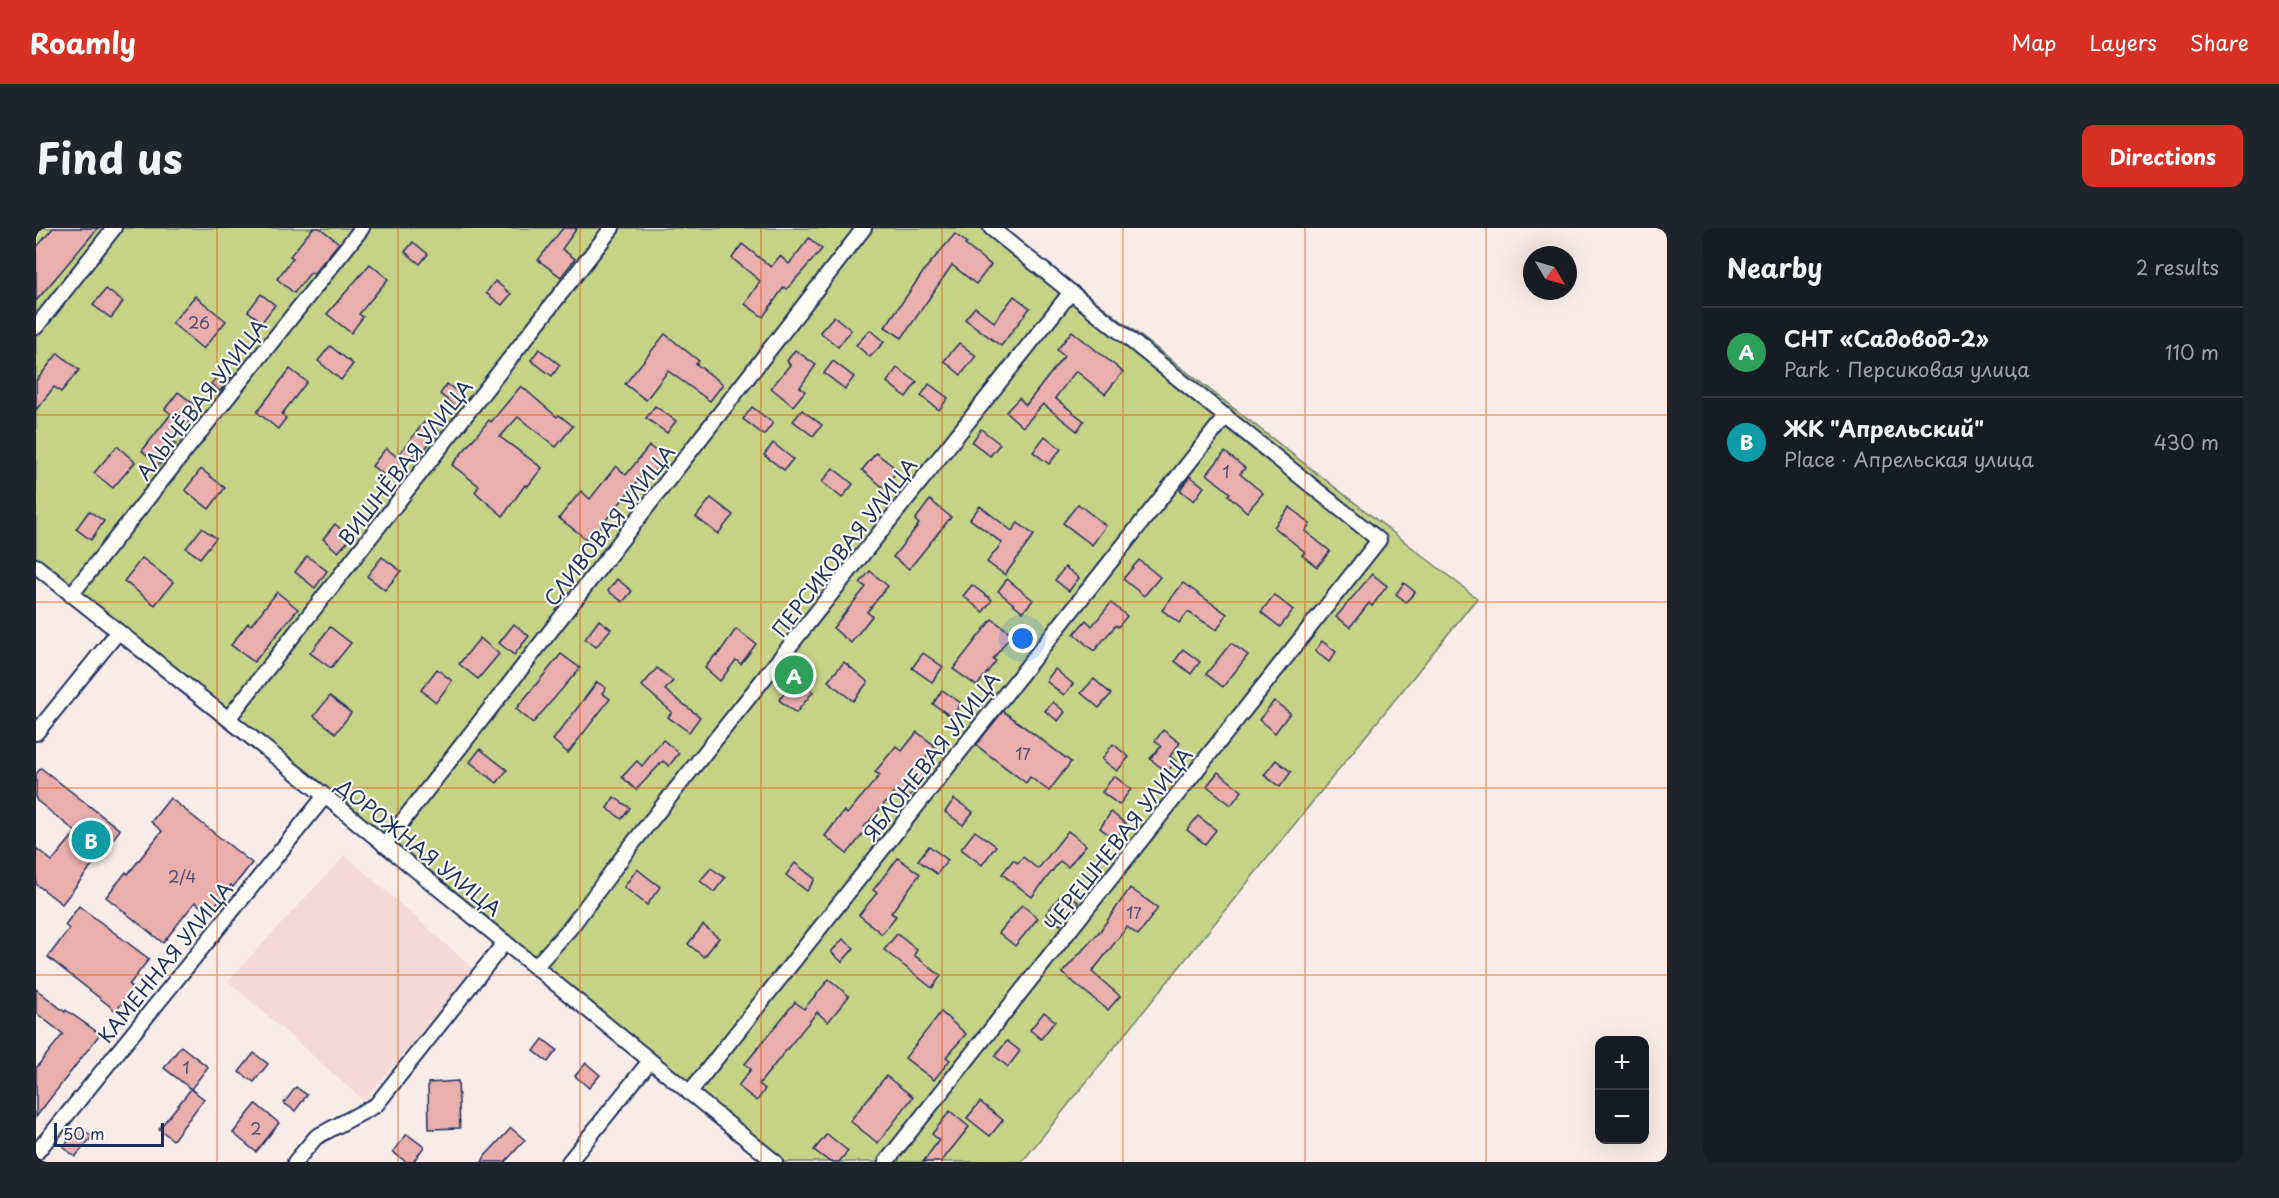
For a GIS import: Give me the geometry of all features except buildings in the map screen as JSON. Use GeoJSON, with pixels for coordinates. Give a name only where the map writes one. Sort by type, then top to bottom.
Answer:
{"type":"FeatureCollection","features":[{"type":"Feature","properties":{"kind":"street"},"geometry":{"type":"LineString","coordinates":[[36,327],[114,228]]}},
{"type":"Feature","properties":{"kind":"street","name":"АЛЫЧЁВАЯ УЛИЦА"},"geometry":{"type":"LineString","coordinates":[[71,595],[362,228]]}},
{"type":"Feature","properties":{"kind":"street","name":"ВИШНЁВАЯ УЛИЦА"},"geometry":{"type":"LineString","coordinates":[[228,719],[612,228]]}},
{"type":"Feature","properties":{"kind":"street","name":"СЛИВОВАЯ УЛИЦА"},"geometry":{"type":"LineString","coordinates":[[384,845],[864,228]]}},
{"type":"Feature","properties":{"kind":"street"},"geometry":{"type":"LineString","coordinates":[[991,228],[1226,416]]}},
{"type":"Feature","properties":{"kind":"street","name":"ПЕРСИКОВАЯ УЛИЦА"},"geometry":{"type":"LineString","coordinates":[[536,966],[571,927],[630,847],[1071,291]]}},
{"type":"Feature","properties":{"kind":"street","name":"ЧЕРЕШНЕВАЯ УЛИЦА"},"geometry":{"type":"LineString","coordinates":[[886,1162],[1379,540],[1226,416]]}},
{"type":"Feature","properties":{"kind":"street","name":"ЯБЛОНЕВАЯ УЛИЦА"},"geometry":{"type":"LineString","coordinates":[[689,1092],[1226,416]]}},
{"type":"Feature","properties":{"kind":"street","name":"ДОРОЖНАЯ УЛИЦА"},"geometry":{"type":"LineString","coordinates":[[36,566],[536,966],[775,1162]]}},
{"type":"Feature","properties":{"kind":"street"},"geometry":{"type":"LineString","coordinates":[[36,733],[118,632]]}},
{"type":"Feature","properties":{"kind":"street","name":"КАМЕННАЯ УЛИЦА"},"geometry":{"type":"LineString","coordinates":[[36,1153],[325,796]]}},
{"type":"Feature","properties":{"kind":"street"},"geometry":{"type":"LineString","coordinates":[[295,1162],[316,1137],[376,1105],[505,942]]}},
{"type":"Feature","properties":{"kind":"street"},"geometry":{"type":"LineString","coordinates":[[569,1162],[650,1061]]}},
{"type":"Feature","properties":{"kind":"shaded area"},"geometry":{"type":"Polygon","coordinates":[[[345,855],[474,969],[364,1101],[228,981],[345,855]]]}},
{"type":"Feature","properties":{"kind":"green space"},"geometry":{"type":"Polygon","coordinates":[[[36,228],[1002,228],[1477,598],[1022,1162],[775,1162],[36,566],[36,228]]]}},
{"type":"Feature","properties":{"kind":"place","name":"СНТ «Садовод-2»"},"geometry":{"type":"Point","coordinates":[794,675]}},
{"type":"Feature","properties":{"kind":"place","name":"ЖК \"Апрельский\""},"geometry":{"type":"Point","coordinates":[91,840]}}]}
